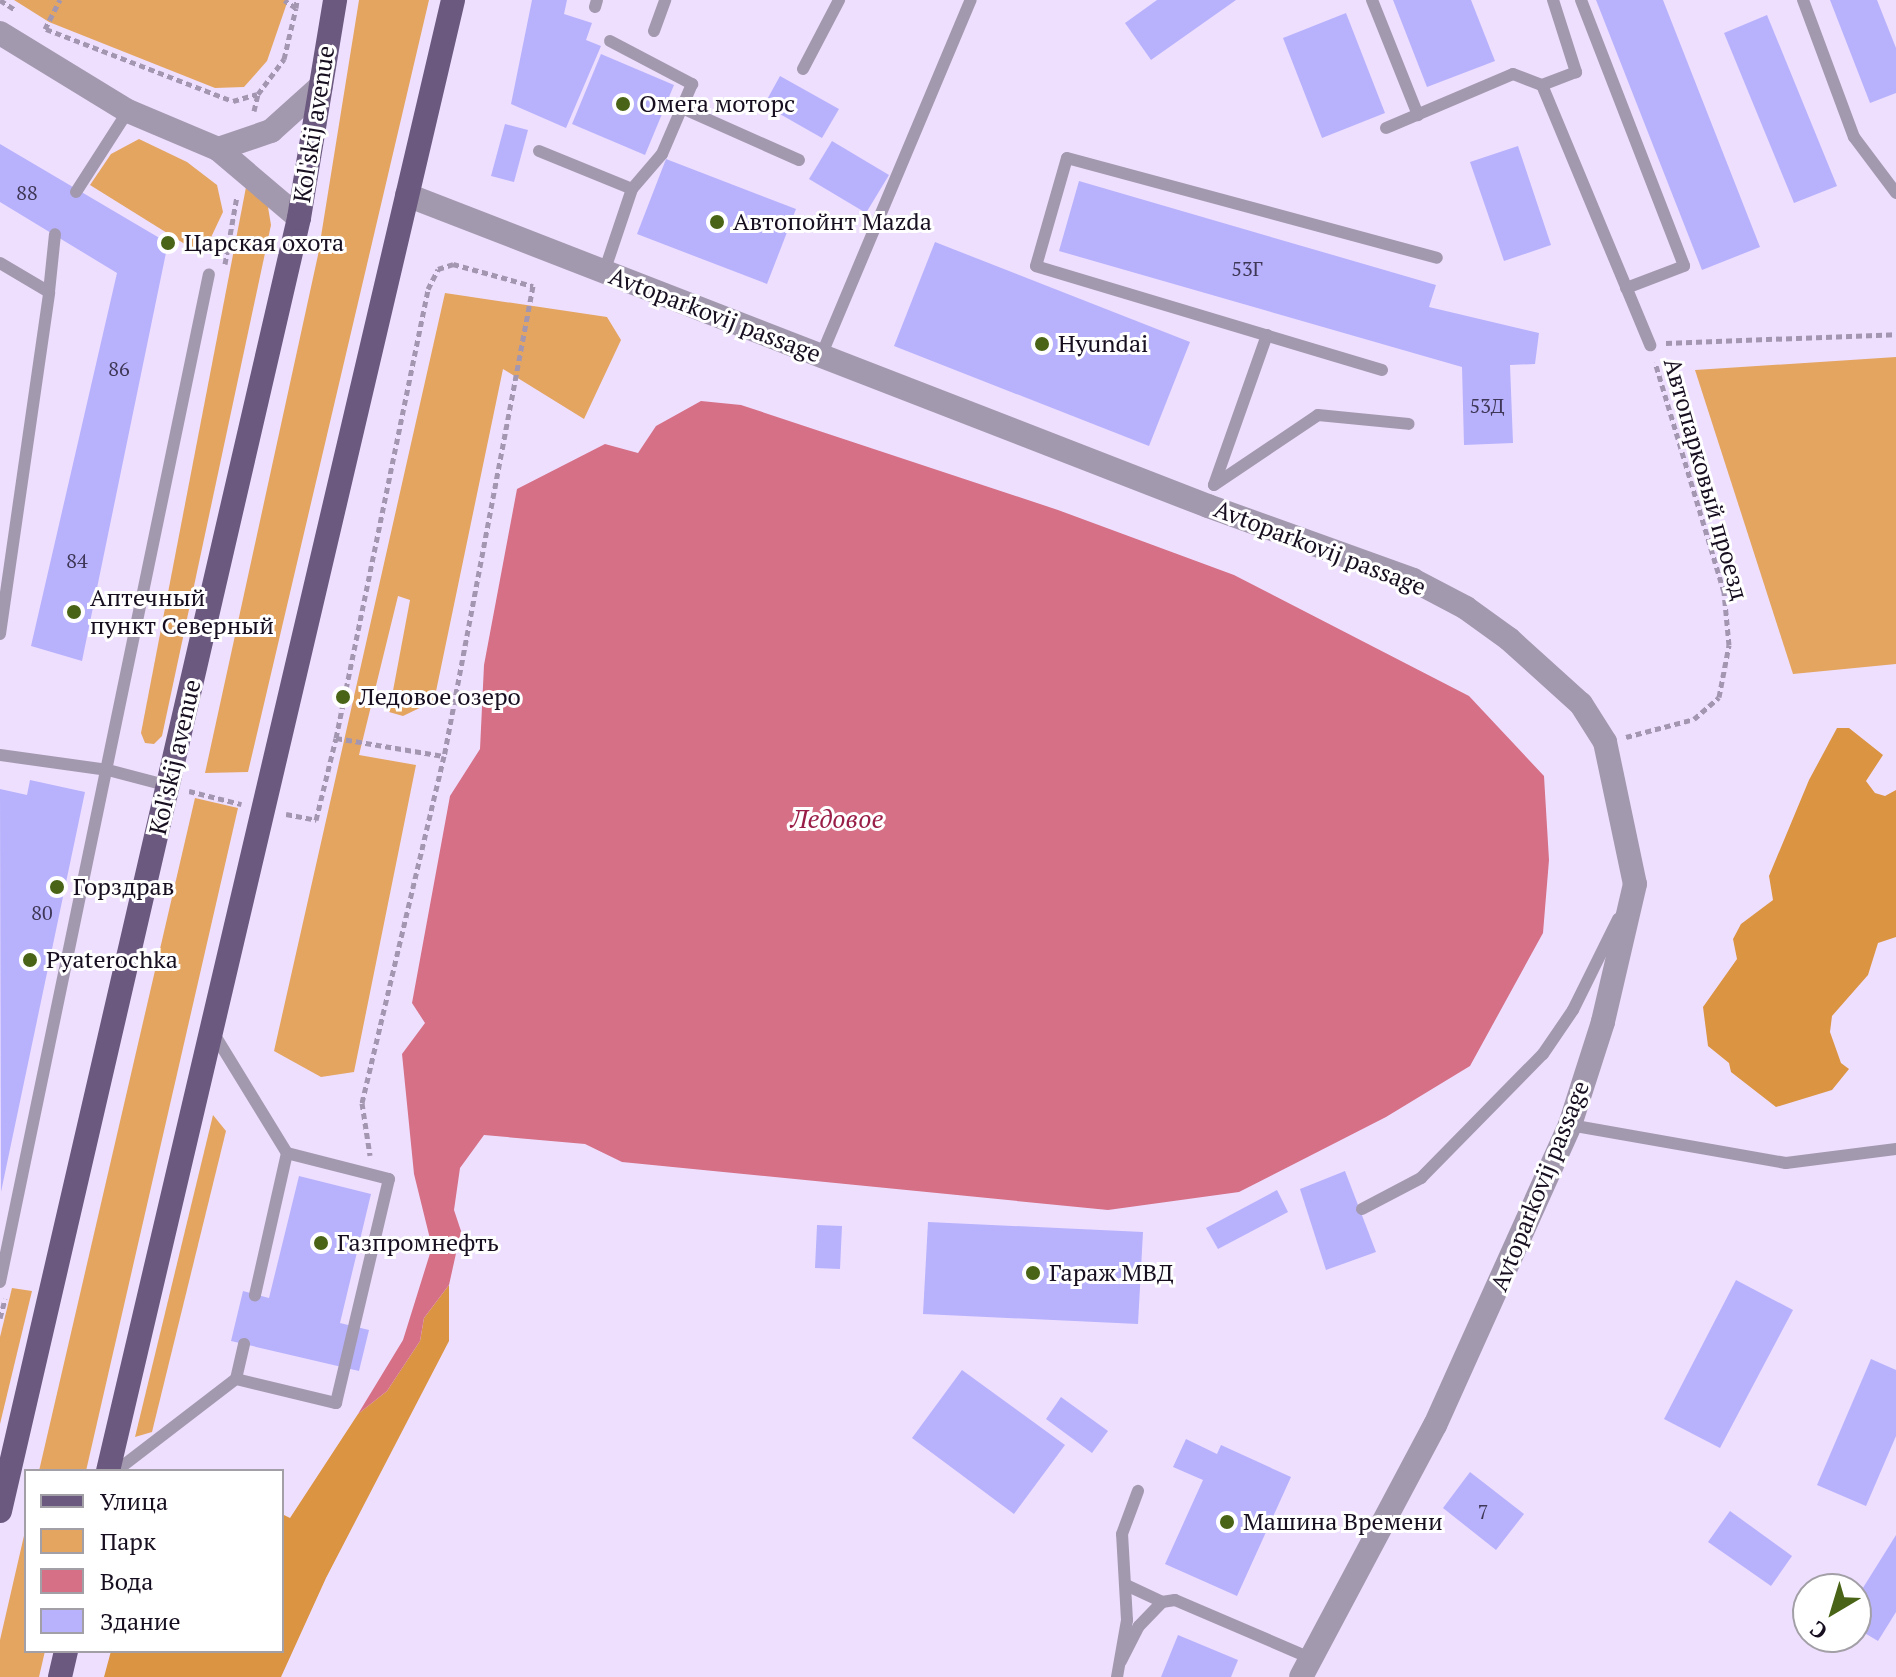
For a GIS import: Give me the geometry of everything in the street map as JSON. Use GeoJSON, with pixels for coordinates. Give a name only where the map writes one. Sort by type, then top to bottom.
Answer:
{"type":"FeatureCollection","features":[{"type":"Feature","properties":{"kind":"main road","name":"Kol'skij avenue"},"geometry":{"type":"LineString","coordinates":[[0,1511],[299,218],[335,0]]}},
{"type":"Feature","properties":{"kind":"main road"},"geometry":{"type":"LineString","coordinates":[[108,1469],[453,0]]}},
{"type":"Feature","properties":{"kind":"main road"},"geometry":{"type":"LineString","coordinates":[[60,1677],[66,1653]]}},
{"type":"Feature","properties":{"kind":"street"},"geometry":{"type":"LineString","coordinates":[[0,33],[128,111],[218,149],[299,218]]}},
{"type":"Feature","properties":{"kind":"street"},"geometry":{"type":"LineString","coordinates":[[218,149],[271,131],[321,86]]}},
{"type":"Feature","properties":{"kind":"street","name":"Avtoparkovij passage"},"geometry":{"type":"LineString","coordinates":[[407,195],[821,356],[1211,496],[1413,580],[1466,608],[1581,704],[1605,742],[1635,884],[1603,1022],[1570,1125],[1435,1425],[1306,1667]]}},
{"type":"Feature","properties":{"kind":"lane"},"geometry":{"type":"LineString","coordinates":[[654,31],[665,0]]}},
{"type":"Feature","properties":{"kind":"lane"},"geometry":{"type":"LineString","coordinates":[[803,69],[839,0]]}},
{"type":"Feature","properties":{"kind":"lane"},"geometry":{"type":"LineString","coordinates":[[821,356],[971,0]]}},
{"type":"Feature","properties":{"kind":"lane"},"geometry":{"type":"LineString","coordinates":[[1372,0],[1418,115]]}},
{"type":"Feature","properties":{"kind":"lane"},"geometry":{"type":"LineString","coordinates":[[1386,128],[1513,74],[1542,85],[1576,72],[1553,0]]}},
{"type":"Feature","properties":{"kind":"lane"},"geometry":{"type":"LineString","coordinates":[[1581,0],[1684,266],[1626,288]]}},
{"type":"Feature","properties":{"kind":"lane"},"geometry":{"type":"LineString","coordinates":[[1803,0],[1854,137],[1896,193]]}},
{"type":"Feature","properties":{"kind":"lane"},"geometry":{"type":"LineString","coordinates":[[604,272],[632,189],[662,154],[692,84],[610,41]]}},
{"type":"Feature","properties":{"kind":"lane"},"geometry":{"type":"LineString","coordinates":[[1542,85],[1650,345]]}},
{"type":"Feature","properties":{"kind":"lane"},"geometry":{"type":"LineString","coordinates":[[682,108],[799,160]]}},
{"type":"Feature","properties":{"kind":"lane"},"geometry":{"type":"LineString","coordinates":[[76,192],[128,111]]}},
{"type":"Feature","properties":{"kind":"lane"},"geometry":{"type":"LineString","coordinates":[[539,151],[632,189]]}},
{"type":"Feature","properties":{"kind":"lane"},"geometry":{"type":"LineString","coordinates":[[1382,370],[1036,266],[1067,158],[1437,258]]}},
{"type":"Feature","properties":{"kind":"lane"},"geometry":{"type":"LineString","coordinates":[[0,634],[55,234]]}},
{"type":"Feature","properties":{"kind":"lane"},"geometry":{"type":"LineString","coordinates":[[0,263],[49,292]]}},
{"type":"Feature","properties":{"kind":"lane"},"geometry":{"type":"LineString","coordinates":[[0,1282],[4,1250],[108,770],[209,274]]}},
{"type":"Feature","properties":{"kind":"lane"},"geometry":{"type":"LineString","coordinates":[[1211,496],[1267,335]]}},
{"type":"Feature","properties":{"kind":"lane"},"geometry":{"type":"LineString","coordinates":[[1211,496],[1318,415],[1409,424]]}},
{"type":"Feature","properties":{"kind":"lane"},"geometry":{"type":"LineString","coordinates":[[0,755],[108,770],[169,786]]}},
{"type":"Feature","properties":{"kind":"lane"},"geometry":{"type":"LineString","coordinates":[[1362,1209],[1421,1178],[1543,1054],[1573,1010],[1635,884]]}},
{"type":"Feature","properties":{"kind":"lane"},"geometry":{"type":"LineString","coordinates":[[213,1032],[287,1153],[255,1295]]}},
{"type":"Feature","properties":{"kind":"lane"},"geometry":{"type":"LineString","coordinates":[[1570,1125],[1786,1163],[1896,1149]]}},
{"type":"Feature","properties":{"kind":"lane"},"geometry":{"type":"LineString","coordinates":[[236,1379],[336,1403],[389,1179],[287,1153]]}},
{"type":"Feature","properties":{"kind":"lane"},"geometry":{"type":"LineString","coordinates":[[119,1469],[236,1379],[244,1344]]}},
{"type":"Feature","properties":{"kind":"lane"},"geometry":{"type":"LineString","coordinates":[[1117,1677],[1121,1661],[1126,1585],[1122,1534],[1138,1491]]}},
{"type":"Feature","properties":{"kind":"lane"},"geometry":{"type":"LineString","coordinates":[[1126,1585],[1162,1602],[1201,1608],[1306,1667]]}},
{"type":"Feature","properties":{"kind":"lane"},"geometry":{"type":"LineString","coordinates":[[1121,1661],[1139,1626],[1162,1602]]}},
{"type":"Feature","properties":{"kind":"path"},"geometry":{"type":"LineString","coordinates":[[0,0],[22,15]]}},
{"type":"Feature","properties":{"kind":"path"},"geometry":{"type":"LineString","coordinates":[[45,29],[60,0]]}},
{"type":"Feature","properties":{"kind":"path"},"geometry":{"type":"LineString","coordinates":[[296,8],[297,0]]}},
{"type":"Feature","properties":{"kind":"path"},"geometry":{"type":"LineString","coordinates":[[34,22],[45,29],[233,101],[258,94]]}},
{"type":"Feature","properties":{"kind":"path"},"geometry":{"type":"LineString","coordinates":[[169,786],[316,820],[336,738],[428,289],[438,269],[453,264],[533,286],[444,756],[362,1103],[373,1175]]}},
{"type":"Feature","properties":{"kind":"path","name":"Автопарковый проезд"},"geometry":{"type":"LineString","coordinates":[[1605,742],[1694,719],[1719,697],[1729,645],[1724,592],[1650,345],[1725,337],[1804,342],[1896,334]]}},
{"type":"Feature","properties":{"kind":"path"},"geometry":{"type":"LineString","coordinates":[[336,738],[444,756]]}},
{"type":"Feature","properties":{"kind":"green space"},"geometry":{"type":"Polygon","coordinates":[[[14,0],[288,0],[267,61],[244,87],[215,88],[49,22],[14,0]]]}},
{"type":"Feature","properties":{"kind":"green space"},"geometry":{"type":"Polygon","coordinates":[[[359,0],[429,0],[248,772],[205,773],[318,255],[359,0]]]}},
{"type":"Feature","properties":{"kind":"green space"},"geometry":{"type":"Polygon","coordinates":[[[139,139],[187,162],[217,185],[223,212],[206,248],[196,251],[90,185],[111,154],[139,139]]]}},
{"type":"Feature","properties":{"kind":"green space"},"geometry":{"type":"Polygon","coordinates":[[[247,182],[268,207],[271,225],[162,736],[154,744],[145,743],[141,733],[247,182]]]}},
{"type":"Feature","properties":{"kind":"green space"},"geometry":{"type":"Polygon","coordinates":[[[445,293],[607,317],[621,340],[584,419],[503,369],[434,701],[403,716],[389,712],[410,600],[398,596],[359,755],[416,765],[354,1072],[321,1077],[274,1051],[445,293]]]}},
{"type":"Feature","properties":{"kind":"green space"},"geometry":{"type":"Polygon","coordinates":[[[1896,357],[1896,664],[1793,674],[1695,370],[1896,357]]]}},
{"type":"Feature","properties":{"kind":"green space"},"geometry":{"type":"Polygon","coordinates":[[[195,798],[238,808],[86,1469],[39,1469],[195,798]]]}},
{"type":"Feature","properties":{"kind":"green space"},"geometry":{"type":"Polygon","coordinates":[[[213,1115],[226,1131],[152,1432],[135,1437],[213,1115]]]}},
{"type":"Feature","properties":{"kind":"green space"},"geometry":{"type":"Polygon","coordinates":[[[12,1288],[32,1291],[0,1424],[0,1337],[12,1288]]]}},
{"type":"Feature","properties":{"kind":"green space"},"geometry":{"type":"Polygon","coordinates":[[[24,1536],[24,1653],[45,1653],[39,1677],[0,1677],[0,1640],[24,1536]]]}},
{"type":"Feature","properties":{"kind":"shaded area"},"geometry":{"type":"Polygon","coordinates":[[[1837,728],[1849,728],[1883,755],[1866,781],[1875,793],[1885,796],[1896,790],[1896,937],[1878,943],[1868,975],[1832,1016],[1830,1032],[1841,1063],[1849,1069],[1832,1090],[1776,1107],[1731,1072],[1729,1063],[1708,1046],[1703,1007],[1737,959],[1733,939],[1741,924],[1773,900],[1769,876],[1809,780],[1837,728]]]}},
{"type":"Feature","properties":{"kind":"shaded area"},"geometry":{"type":"Polygon","coordinates":[[[449,1285],[449,1341],[326,1578],[281,1677],[104,1677],[110,1653],[284,1653],[284,1515],[290,1518],[358,1414],[387,1391],[420,1341],[424,1318],[449,1285]]]}},
{"type":"Feature","properties":{"kind":"water","name":"Ледовое"},"geometry":{"type":"Polygon","coordinates":[[[701,401],[741,405],[1058,510],[1234,575],[1469,696],[1544,776],[1549,860],[1543,933],[1470,1066],[1386,1117],[1239,1192],[1108,1210],[622,1162],[585,1144],[484,1135],[460,1168],[454,1210],[461,1231],[449,1285],[424,1318],[420,1341],[387,1391],[358,1414],[403,1340],[432,1247],[414,1174],[402,1054],[425,1023],[412,1003],[450,796],[480,749],[484,665],[517,489],[605,444],[638,453],[656,426],[701,401]]]}},
{"type":"Feature","properties":{"kind":"building"},"geometry":{"type":"Polygon","coordinates":[[[532,0],[567,0],[564,14],[592,23],[586,40],[601,46],[566,128],[511,104],[532,0]]]}},
{"type":"Feature","properties":{"kind":"building"},"geometry":{"type":"Polygon","coordinates":[[[1157,0],[1236,0],[1151,60],[1125,23],[1157,0]]]}},
{"type":"Feature","properties":{"kind":"building"},"geometry":{"type":"Polygon","coordinates":[[[1393,0],[1471,0],[1495,61],[1427,87],[1393,0]]]}},
{"type":"Feature","properties":{"kind":"building"},"geometry":{"type":"Polygon","coordinates":[[[1596,0],[1663,0],[1760,247],[1702,270],[1596,0]]]}},
{"type":"Feature","properties":{"kind":"building"},"geometry":{"type":"Polygon","coordinates":[[[1830,0],[1877,0],[1896,48],[1896,93],[1870,103],[1830,0]]]}},
{"type":"Feature","properties":{"kind":"building"},"geometry":{"type":"Polygon","coordinates":[[[1346,13],[1385,113],[1322,138],[1283,38],[1346,13]]]}},
{"type":"Feature","properties":{"kind":"building"},"geometry":{"type":"Polygon","coordinates":[[[1767,15],[1837,186],[1794,203],[1724,33],[1767,15]]]}},
{"type":"Feature","properties":{"kind":"building","name":"Омега моторс"},"geometry":{"type":"Polygon","coordinates":[[[601,54],[674,85],[645,155],[572,124],[601,54]]]}},
{"type":"Feature","properties":{"kind":"building"},"geometry":{"type":"Polygon","coordinates":[[[780,76],[839,109],[822,138],[764,105],[780,76]]]}},
{"type":"Feature","properties":{"kind":"building"},"geometry":{"type":"Polygon","coordinates":[[[505,124],[528,130],[514,182],[491,176],[505,124]]]}},
{"type":"Feature","properties":{"kind":"building"},"geometry":{"type":"Polygon","coordinates":[[[832,141],[889,175],[866,213],[809,179],[832,141]]]}},
{"type":"Feature","properties":{"kind":"building"},"geometry":{"type":"Polygon","coordinates":[[[0,144],[168,243],[82,661],[31,646],[117,273],[0,202],[0,144]]]}},
{"type":"Feature","properties":{"kind":"building"},"geometry":{"type":"Polygon","coordinates":[[[1518,146],[1551,245],[1504,261],[1470,162],[1518,146]]]}},
{"type":"Feature","properties":{"kind":"building","name":"Автопойнт Mazda"},"geometry":{"type":"Polygon","coordinates":[[[666,159],[796,209],[767,284],[637,234],[666,159]]]}},
{"type":"Feature","properties":{"kind":"building"},"geometry":{"type":"Polygon","coordinates":[[[1079,181],[1436,285],[1429,307],[1539,333],[1535,364],[1510,365],[1513,443],[1464,445],[1462,367],[1059,251],[1079,181]]]}},
{"type":"Feature","properties":{"kind":"building","name":"Hyundai"},"geometry":{"type":"Polygon","coordinates":[[[935,242],[1190,342],[1149,446],[894,346],[935,242]]]}},
{"type":"Feature","properties":{"kind":"building"},"geometry":{"type":"Polygon","coordinates":[[[30,780],[85,792],[1,1192],[0,789],[27,795],[30,780]]]}},
{"type":"Feature","properties":{"kind":"building"},"geometry":{"type":"Polygon","coordinates":[[[1345,1171],[1376,1252],[1326,1270],[1300,1189],[1345,1171]]]}},
{"type":"Feature","properties":{"kind":"building","name":"Газпромнефть"},"geometry":{"type":"Polygon","coordinates":[[[299,1176],[371,1194],[340,1323],[369,1330],[359,1371],[231,1341],[243,1291],[269,1298],[299,1176]]]}},
{"type":"Feature","properties":{"kind":"building"},"geometry":{"type":"Polygon","coordinates":[[[1277,1190],[1288,1212],[1218,1249],[1206,1228],[1277,1190]]]}},
{"type":"Feature","properties":{"kind":"building","name":"Гараж МВД"},"geometry":{"type":"Polygon","coordinates":[[[928,1222],[1143,1232],[1138,1324],[923,1314],[928,1222]]]}},
{"type":"Feature","properties":{"kind":"building"},"geometry":{"type":"Polygon","coordinates":[[[817,1225],[842,1226],[840,1269],[815,1268],[817,1225]]]}},
{"type":"Feature","properties":{"kind":"building"},"geometry":{"type":"Polygon","coordinates":[[[1736,1280],[1793,1310],[1720,1448],[1664,1419],[1736,1280]]]}},
{"type":"Feature","properties":{"kind":"building"},"geometry":{"type":"Polygon","coordinates":[[[1871,1359],[1896,1370],[1896,1436],[1866,1506],[1817,1485],[1871,1359]]]}},
{"type":"Feature","properties":{"kind":"building"},"geometry":{"type":"Polygon","coordinates":[[[962,1370],[1065,1445],[1014,1514],[912,1438],[962,1370]]]}},
{"type":"Feature","properties":{"kind":"building"},"geometry":{"type":"Polygon","coordinates":[[[1061,1397],[1108,1431],[1092,1453],[1046,1419],[1061,1397]]]}},
{"type":"Feature","properties":{"kind":"building","name":"Машина Времени"},"geometry":{"type":"Polygon","coordinates":[[[1186,1439],[1217,1454],[1221,1445],[1291,1477],[1237,1596],[1165,1564],[1203,1480],[1173,1467],[1186,1439]]]}},
{"type":"Feature","properties":{"kind":"building"},"geometry":{"type":"Polygon","coordinates":[[[1470,1472],[1524,1514],[1496,1550],[1443,1508],[1470,1472]]]}},
{"type":"Feature","properties":{"kind":"building"},"geometry":{"type":"Polygon","coordinates":[[[1730,1511],[1792,1556],[1771,1586],[1708,1542],[1730,1511]]]}},
{"type":"Feature","properties":{"kind":"building"},"geometry":{"type":"Polygon","coordinates":[[[1896,1535],[1896,1612],[1878,1641],[1872,1637],[1872,1573],[1896,1535]]]}},
{"type":"Feature","properties":{"kind":"building"},"geometry":{"type":"Polygon","coordinates":[[[1178,1635],[1238,1660],[1231,1677],[1161,1677],[1178,1635]]]}},
{"type":"Feature","properties":{"kind":"place","name":"Омега моторс"},"geometry":{"type":"Point","coordinates":[623,104]}},
{"type":"Feature","properties":{"kind":"place","name":"Автопойнт Mazda"},"geometry":{"type":"Point","coordinates":[717,222]}},
{"type":"Feature","properties":{"kind":"place","name":"Царская охота"},"geometry":{"type":"Point","coordinates":[168,243]}},
{"type":"Feature","properties":{"kind":"place","name":"Hyundai"},"geometry":{"type":"Point","coordinates":[1042,344]}},
{"type":"Feature","properties":{"kind":"place","name":"Аптечный пункт Северный"},"geometry":{"type":"Point","coordinates":[74,612]}},
{"type":"Feature","properties":{"kind":"place","name":"Ледовое озеро"},"geometry":{"type":"Point","coordinates":[343,697]}},
{"type":"Feature","properties":{"kind":"place","name":"Горздрав"},"geometry":{"type":"Point","coordinates":[57,887]}},
{"type":"Feature","properties":{"kind":"place","name":"Pyaterochka"},"geometry":{"type":"Point","coordinates":[30,960]}},
{"type":"Feature","properties":{"kind":"place","name":"Газпромнефть"},"geometry":{"type":"Point","coordinates":[321,1243]}},
{"type":"Feature","properties":{"kind":"place","name":"Гараж МВД"},"geometry":{"type":"Point","coordinates":[1033,1273]}},
{"type":"Feature","properties":{"kind":"place","name":"Машина Времени"},"geometry":{"type":"Point","coordinates":[1227,1522]}}]}
